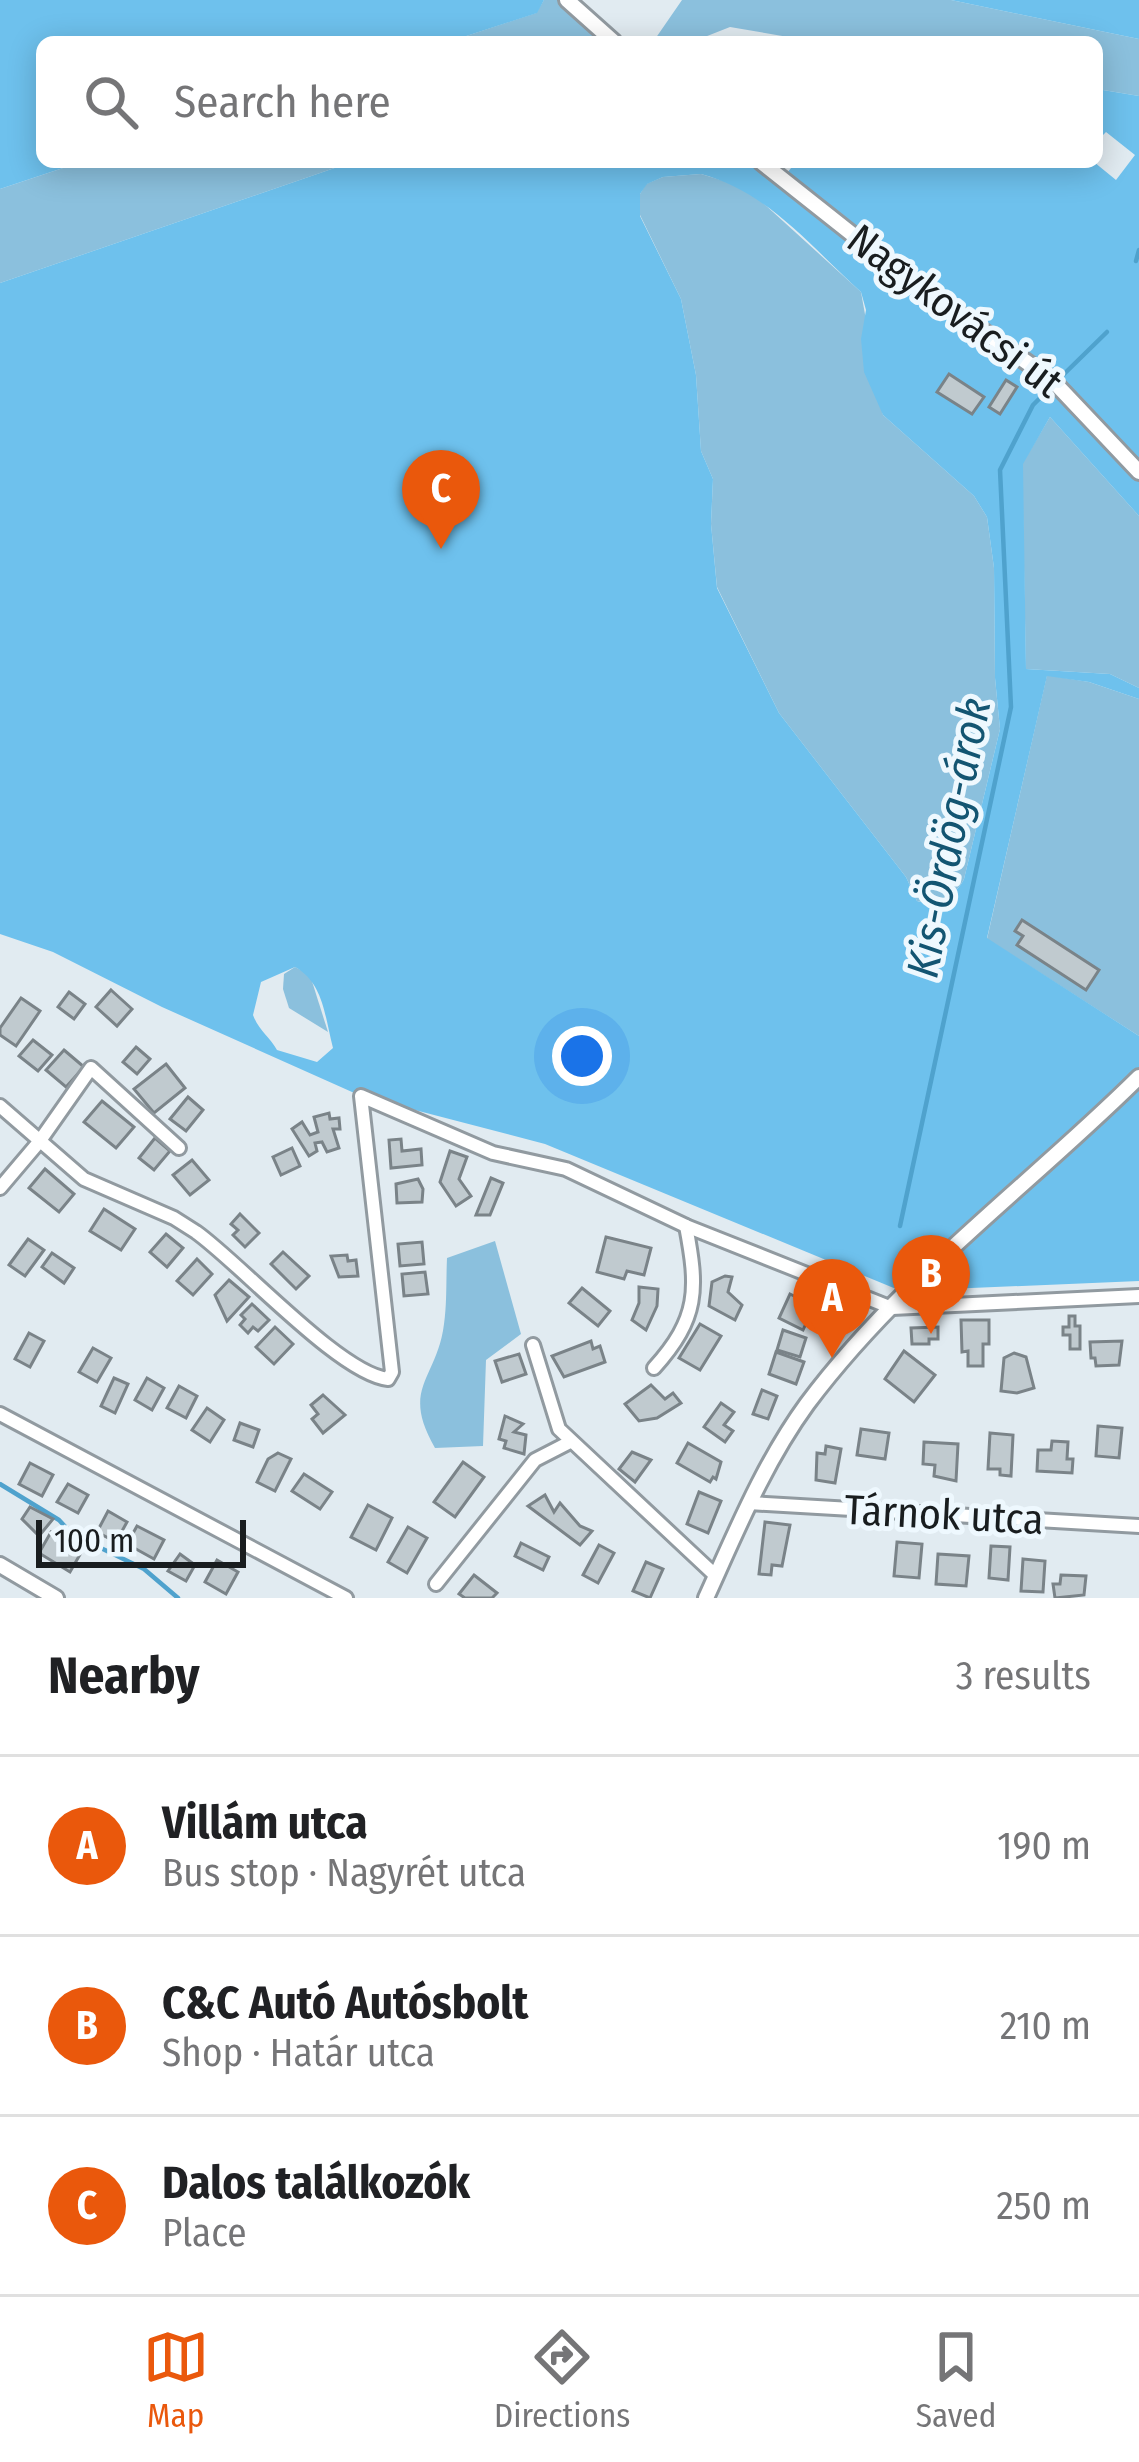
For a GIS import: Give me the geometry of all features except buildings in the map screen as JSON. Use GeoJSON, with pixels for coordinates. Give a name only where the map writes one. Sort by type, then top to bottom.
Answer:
{"type":"FeatureCollection","features":[{"type":"Feature","properties":{"kind":"street"},"geometry":{"type":"LineString","coordinates":[[568,0],[607,36]]}},
{"type":"Feature","properties":{"kind":"street","name":"Nagykovácsi út"},"geometry":{"type":"LineString","coordinates":[[768,168],[1053,381],[1139,472]]}},
{"type":"Feature","properties":{"kind":"street"},"geometry":{"type":"LineString","coordinates":[[0,1188],[92,1068],[179,1148]]}},
{"type":"Feature","properties":{"kind":"street"},"geometry":{"type":"LineString","coordinates":[[706,1598],[749,1503],[810,1401],[892,1308],[984,1215],[1139,1077]]}},
{"type":"Feature","properties":{"kind":"street"},"geometry":{"type":"LineString","coordinates":[[0,1106],[84,1179],[174,1217],[349,1361],[368,1374],[388,1378],[392,1372],[362,1096],[493,1153],[566,1169],[686,1226],[892,1308],[1139,1296]]}},
{"type":"Feature","properties":{"kind":"street"},"geometry":{"type":"LineString","coordinates":[[654,1368],[678,1340],[692,1308],[694,1273],[686,1226]]}},
{"type":"Feature","properties":{"kind":"street"},"geometry":{"type":"LineString","coordinates":[[533,1345],[559,1429],[716,1576]]}},
{"type":"Feature","properties":{"kind":"street"},"geometry":{"type":"LineString","coordinates":[[0,1414],[346,1598]]}},
{"type":"Feature","properties":{"kind":"street"},"geometry":{"type":"LineString","coordinates":[[436,1584],[535,1460],[571,1442]]}},
{"type":"Feature","properties":{"kind":"street","name":"Tárnok utca"},"geometry":{"type":"LineString","coordinates":[[749,1503],[1139,1526]]}},
{"type":"Feature","properties":{"kind":"street"},"geometry":{"type":"LineString","coordinates":[[0,1565],[56,1598]]}},
{"type":"Feature","properties":{"kind":"shaded area"},"geometry":{"type":"Polygon","coordinates":[[[0,0],[544,0],[537,13],[466,36],[36,36],[36,168],[63,168],[0,189],[0,0]]]}},
{"type":"Feature","properties":{"kind":"shaded area"},"geometry":{"type":"Polygon","coordinates":[[[544,0],[567,0],[607,36],[466,36],[536,13],[544,0]]]}},
{"type":"Feature","properties":{"kind":"shaded area"},"geometry":{"type":"Polygon","coordinates":[[[682,0],[951,0],[1139,39],[1139,96],[1103,90],[1103,36],[782,36],[730,27],[707,36],[657,36],[682,0]]]}},
{"type":"Feature","properties":{"kind":"shaded area"},"geometry":{"type":"Polygon","coordinates":[[[951,0],[1139,0],[1139,39],[951,0]]]}},
{"type":"Feature","properties":{"kind":"shaded area"},"geometry":{"type":"Polygon","coordinates":[[[1103,90],[1139,96],[1139,516],[1050,417],[1023,464],[1026,669],[1110,674],[1139,688],[1139,699],[1089,682],[1047,676],[987,938],[1139,1036],[1139,1281],[901,1291],[545,1144],[361,1096],[162,1007],[53,952],[0,934],[0,283],[335,168],[780,168],[787,173],[791,168],[1101,168],[1116,180],[1135,155],[1106,132],[1103,135],[1103,90]],[[701,174],[663,177],[647,184],[640,194],[640,216],[681,299],[696,375],[701,451],[713,479],[711,524],[717,588],[779,713],[906,877],[917,901],[938,901],[964,879],[1000,729],[994,568],[987,517],[974,496],[883,415],[864,372],[861,339],[866,310],[861,292],[768,207],[701,174]],[[295,967],[261,982],[253,1015],[277,1050],[317,1062],[333,1048],[318,992],[295,967]]]}},
{"type":"Feature","properties":{"kind":"shaded area"},"geometry":{"type":"Polygon","coordinates":[[[63,168],[335,168],[0,283],[0,189],[63,168]]]}},
{"type":"Feature","properties":{"kind":"shaded area"},"geometry":{"type":"Polygon","coordinates":[[[701,174],[737,185],[761,201],[861,292],[883,415],[974,496],[987,517],[994,568],[1000,729],[964,879],[938,901],[917,901],[906,877],[779,713],[717,587],[711,524],[713,479],[701,451],[696,375],[681,299],[640,215],[640,194],[646,184],[663,177],[701,174]]]}},
{"type":"Feature","properties":{"kind":"shaded area"},"geometry":{"type":"Polygon","coordinates":[[[1050,417],[1139,516],[1139,688],[1110,674],[1026,669],[1022,464],[1050,417]]]}},
{"type":"Feature","properties":{"kind":"shaded area"},"geometry":{"type":"Polygon","coordinates":[[[1047,675],[1089,682],[1139,699],[1139,1036],[987,939],[1047,675]]]}},
{"type":"Feature","properties":{"kind":"shaded area"},"geometry":{"type":"Polygon","coordinates":[[[295,967],[310,975],[328,1032],[289,1008],[284,974],[295,967]]]}},
{"type":"Feature","properties":{"kind":"shaded area"},"geometry":{"type":"Polygon","coordinates":[[[495,1241],[521,1334],[486,1360],[483,1446],[435,1448],[425,1427],[421,1397],[444,1324],[447,1258],[495,1241]]]}},
{"type":"Feature","properties":{"kind":"waterway","name":"Kis-Ördög-árok"},"geometry":{"type":"LineString","coordinates":[[1136,261],[1139,250]]}},
{"type":"Feature","properties":{"kind":"waterway","name":"Kis-Ördög-árok"},"geometry":{"type":"LineString","coordinates":[[1062,376],[1107,332]]}},
{"type":"Feature","properties":{"kind":"waterway","name":"Kis-Ördög-árok"},"geometry":{"type":"LineString","coordinates":[[900,1226],[1011,707],[1000,470],[1033,405],[1043,395]]}},
{"type":"Feature","properties":{"kind":"waterway"},"geometry":{"type":"LineString","coordinates":[[0,1484],[59,1520],[72,1534],[144,1569],[178,1598]]}},
{"type":"Feature","properties":{"kind":"place","name":"Dalos találkozók"},"geometry":{"type":"Point","coordinates":[441,549]}},
{"type":"Feature","properties":{"kind":"place","name":"C&C Autó Autósbolt"},"geometry":{"type":"Point","coordinates":[931,1334]}},
{"type":"Feature","properties":{"kind":"place","name":"Villám utca"},"geometry":{"type":"Point","coordinates":[832,1358]}}]}
